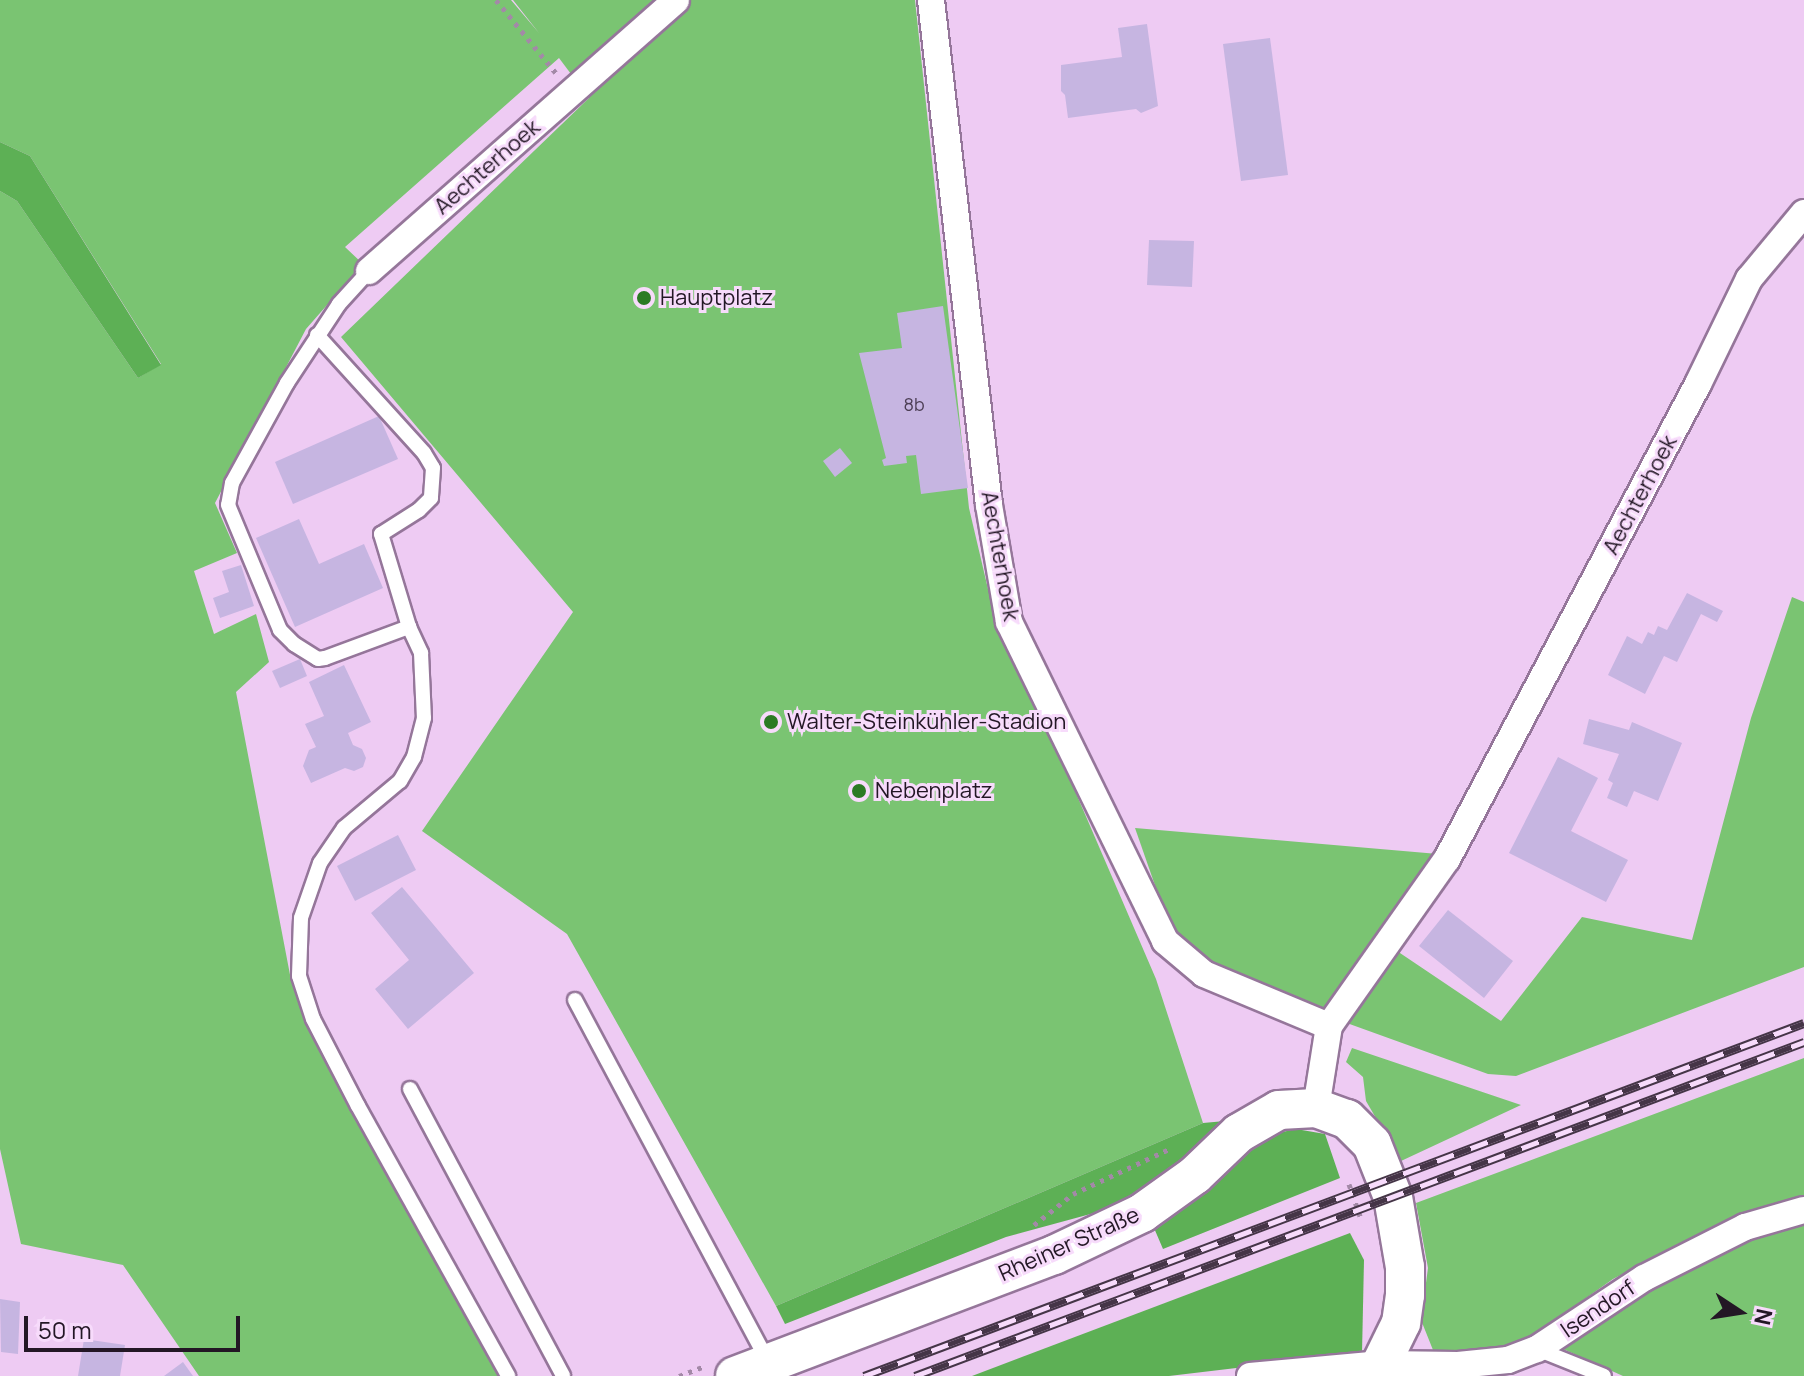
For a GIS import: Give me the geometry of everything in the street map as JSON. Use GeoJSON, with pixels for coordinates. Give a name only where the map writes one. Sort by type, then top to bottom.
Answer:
{"type":"FeatureCollection","features":[{"type":"Feature","properties":{"kind":"street","name":"Aechterhoek"},"geometry":{"type":"LineString","coordinates":[[369,271],[676,0]]}},
{"type":"Feature","properties":{"kind":"street","name":"Aechterhoek"},"geometry":{"type":"LineString","coordinates":[[931,0],[989,505],[1009,622],[1165,941],[1204,974],[1329,1026]]}},
{"type":"Feature","properties":{"kind":"street","name":"Aechterhoek"},"geometry":{"type":"LineString","coordinates":[[1316,1108],[1329,1026],[1447,859],[1698,384],[1749,279],[1804,213]]}},
{"type":"Feature","properties":{"kind":"street","name":"Rheiner Straße"},"geometry":{"type":"LineString","coordinates":[[752,1370],[1054,1255],[1142,1213],[1195,1175],[1239,1133],[1279,1110],[1316,1108],[1347,1119],[1372,1144],[1393,1197],[1401,1237],[1405,1295],[1401,1323],[1378,1370]]}},
{"type":"Feature","properties":{"kind":"street","name":"Isendorf"},"geometry":{"type":"LineString","coordinates":[[1250,1376],[1508,1360],[1537,1349],[1644,1278],[1745,1227],[1804,1210]]}},
{"type":"Feature","properties":{"kind":"lane"},"geometry":{"type":"LineString","coordinates":[[369,271],[317,335],[247,453],[232,483],[228,505],[280,630],[294,644],[318,659],[325,658],[409,627]]}},
{"type":"Feature","properties":{"kind":"lane"},"geometry":{"type":"LineString","coordinates":[[317,335],[424,453],[433,468],[431,498],[419,510],[381,534],[409,627],[421,653],[425,686],[420,739],[400,781],[344,828],[320,863],[301,918],[299,976],[313,1019],[358,1106],[508,1376]]}},
{"type":"Feature","properties":{"kind":"lane"},"geometry":{"type":"LineString","coordinates":[[575,1000],[752,1370]]}},
{"type":"Feature","properties":{"kind":"lane"},"geometry":{"type":"LineString","coordinates":[[410,1089],[563,1376]]}},
{"type":"Feature","properties":{"kind":"lane"},"geometry":{"type":"LineString","coordinates":[[1537,1349],[1604,1376]]}},
{"type":"Feature","properties":{"kind":"path"},"geometry":{"type":"LineString","coordinates":[[496,0],[572,92]]}},
{"type":"Feature","properties":{"kind":"green space"},"geometry":{"type":"Polygon","coordinates":[[[0,0],[511,0],[539,33],[513,0],[915,0],[969,508],[988,589],[1156,979],[1203,1123],[776,1306],[567,934],[422,831],[573,612],[341,337],[589,98],[559,58],[345,247],[363,264],[306,329],[215,503],[237,553],[194,571],[214,634],[256,614],[269,662],[236,692],[291,980],[305,1018],[498,1376],[199,1376],[123,1265],[21,1244],[0,1149],[0,191],[17,201],[138,378],[161,364],[30,156],[0,142],[0,0]]]}},
{"type":"Feature","properties":{"kind":"green space"},"geometry":{"type":"Polygon","coordinates":[[[0,142],[30,156],[161,365],[138,378],[17,201],[0,191],[0,142]]]}},
{"type":"Feature","properties":{"kind":"green space"},"geometry":{"type":"Polygon","coordinates":[[[1792,597],[1804,602],[1804,967],[1516,1076],[1488,1074],[1344,1022],[1397,951],[1501,1021],[1582,917],[1692,940],[1751,718],[1792,597]]]}},
{"type":"Feature","properties":{"kind":"green space"},"geometry":{"type":"Polygon","coordinates":[[[1135,828],[1438,854],[1325,1012],[1213,963],[1172,934],[1135,828]]]}},
{"type":"Feature","properties":{"kind":"green space"},"geometry":{"type":"Polygon","coordinates":[[[1352,1048],[1521,1105],[1401,1161],[1366,1101],[1363,1077],[1346,1062],[1352,1048]]]}},
{"type":"Feature","properties":{"kind":"green space"},"geometry":{"type":"Polygon","coordinates":[[[1804,1058],[1804,1197],[1736,1215],[1613,1279],[1528,1339],[1486,1351],[1433,1350],[1421,1320],[1428,1268],[1416,1203],[1804,1058]]]}},
{"type":"Feature","properties":{"kind":"green space"},"geometry":{"type":"Polygon","coordinates":[[[1225,1121],[1269,1135],[1296,1129],[1325,1134],[1340,1178],[1163,1249],[1142,1200],[1006,1237],[785,1324],[776,1306],[1203,1123],[1225,1121]]]}},
{"type":"Feature","properties":{"kind":"green space"},"geometry":{"type":"Polygon","coordinates":[[[1804,1221],[1804,1376],[1623,1376],[1561,1348],[1644,1288],[1747,1235],[1804,1221]]]}},
{"type":"Feature","properties":{"kind":"green space"},"geometry":{"type":"Polygon","coordinates":[[[1350,1233],[1364,1260],[1362,1353],[1169,1376],[972,1376],[1350,1233]]]}},
{"type":"Feature","properties":{"kind":"building"},"geometry":{"type":"Polygon","coordinates":[[[1147,24],[1158,106],[1141,113],[1136,109],[1068,118],[1065,95],[1061,91],[1061,65],[1122,57],[1118,28],[1147,24]]]}},
{"type":"Feature","properties":{"kind":"building"},"geometry":{"type":"Polygon","coordinates":[[[1270,38],[1288,175],[1241,181],[1223,44],[1270,38]]]}},
{"type":"Feature","properties":{"kind":"building"},"geometry":{"type":"Polygon","coordinates":[[[1149,240],[1194,241],[1192,287],[1147,285],[1149,240]]]}},
{"type":"Feature","properties":{"kind":"building"},"geometry":{"type":"Polygon","coordinates":[[[943,306],[968,488],[921,494],[916,455],[906,456],[907,463],[884,466],[882,460],[886,458],[859,353],[902,348],[897,313],[943,306]]]}},
{"type":"Feature","properties":{"kind":"building"},"geometry":{"type":"Polygon","coordinates":[[[379,416],[398,459],[293,504],[275,462],[379,416]]]}},
{"type":"Feature","properties":{"kind":"building"},"geometry":{"type":"Polygon","coordinates":[[[840,448],[852,463],[835,477],[823,461],[840,448]]]}},
{"type":"Feature","properties":{"kind":"building"},"geometry":{"type":"Polygon","coordinates":[[[299,519],[319,564],[364,544],[383,588],[295,627],[256,538],[299,519]]]}},
{"type":"Feature","properties":{"kind":"building"},"geometry":{"type":"Polygon","coordinates":[[[241,565],[254,606],[220,618],[213,598],[229,592],[222,571],[241,565]]]}},
{"type":"Feature","properties":{"kind":"building"},"geometry":{"type":"Polygon","coordinates":[[[1687,593],[1723,611],[1717,622],[1701,614],[1677,662],[1664,656],[1645,694],[1608,675],[1627,636],[1642,644],[1648,632],[1654,635],[1658,626],[1667,630],[1687,593]]]}},
{"type":"Feature","properties":{"kind":"building"},"geometry":{"type":"Polygon","coordinates":[[[300,659],[307,676],[280,688],[272,671],[300,659]]]}},
{"type":"Feature","properties":{"kind":"building"},"geometry":{"type":"Polygon","coordinates":[[[344,665],[371,722],[348,733],[353,745],[362,749],[366,758],[363,767],[354,771],[345,768],[311,783],[303,766],[309,750],[316,747],[305,724],[324,716],[309,682],[344,665]]]}},
{"type":"Feature","properties":{"kind":"building"},"geometry":{"type":"Polygon","coordinates":[[[1589,719],[1629,730],[1632,722],[1682,743],[1658,801],[1634,791],[1627,807],[1607,798],[1613,783],[1608,780],[1619,754],[1583,744],[1589,719]]]}},
{"type":"Feature","properties":{"kind":"building"},"geometry":{"type":"Polygon","coordinates":[[[1558,757],[1598,778],[1571,831],[1628,860],[1606,902],[1509,853],[1558,757]]]}},
{"type":"Feature","properties":{"kind":"building"},"geometry":{"type":"Polygon","coordinates":[[[398,835],[416,870],[355,901],[337,866],[398,835]]]}},
{"type":"Feature","properties":{"kind":"building"},"geometry":{"type":"Polygon","coordinates":[[[402,887],[474,973],[408,1029],[375,989],[409,960],[371,913],[402,887]]]}},
{"type":"Feature","properties":{"kind":"building"},"geometry":{"type":"Polygon","coordinates":[[[1448,910],[1513,961],[1484,998],[1419,946],[1448,910]]]}},
{"type":"Feature","properties":{"kind":"building"},"geometry":{"type":"Polygon","coordinates":[[[0,1299],[20,1302],[18,1354],[1,1352],[0,1299]]]}},
{"type":"Feature","properties":{"kind":"building"},"geometry":{"type":"Polygon","coordinates":[[[84,1339],[125,1345],[120,1376],[78,1376],[84,1339]]]}},
{"type":"Feature","properties":{"kind":"building"},"geometry":{"type":"Polygon","coordinates":[[[183,1362],[193,1376],[164,1376],[183,1362]]]}},
{"type":"Feature","properties":{"kind":"railway"},"geometry":{"type":"LineString","coordinates":[[864,1376],[1804,1023]]}},
{"type":"Feature","properties":{"kind":"railway"},"geometry":{"type":"LineString","coordinates":[[915,1376],[1804,1042]]}},
{"type":"Feature","properties":{"kind":"place","name":"Hauptplatz"},"geometry":{"type":"Point","coordinates":[644,298]}},
{"type":"Feature","properties":{"kind":"place","name":"Walter-Steinkühler-Stadion"},"geometry":{"type":"Point","coordinates":[771,722]}},
{"type":"Feature","properties":{"kind":"place","name":"Nebenplatz"},"geometry":{"type":"Point","coordinates":[859,791]}}]}
